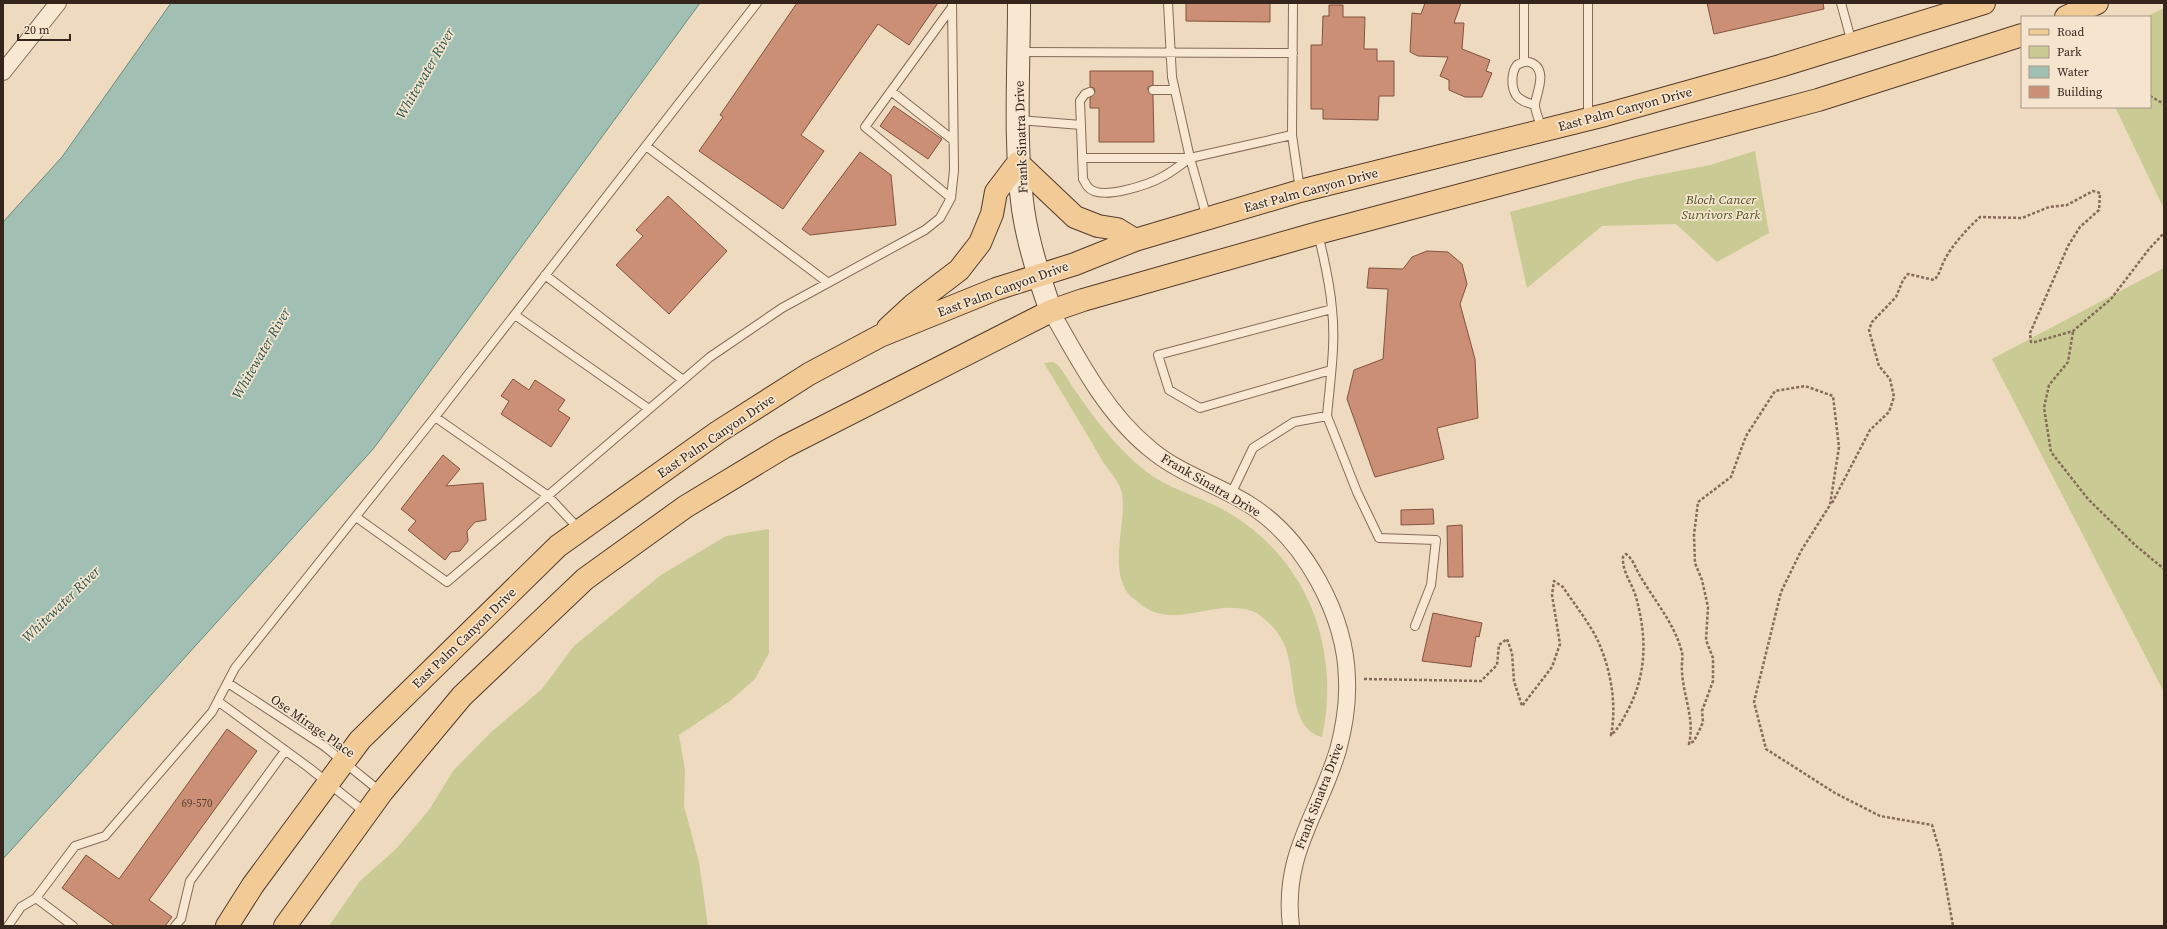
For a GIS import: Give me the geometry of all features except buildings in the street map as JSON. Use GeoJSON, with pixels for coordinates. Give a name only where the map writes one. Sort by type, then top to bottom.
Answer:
{"type":"FeatureCollection","features":[{"type":"Feature","properties":{"kind":"main road","name":"Frank Sinatra Drive"},"geometry":{"type":"LineString","coordinates":[[1019,3],[1018,162],[1023,209],[1038,275],[1051,311]]}},
{"type":"Feature","properties":{"kind":"main road","name":"East Palm Canyon Drive"},"geometry":{"type":"LineString","coordinates":[[227,926],[253,885],[360,740],[558,546],[718,432],[809,374],[880,336],[1038,275],[1075,264],[1135,240],[1300,191],[1588,120],[1852,44],[1984,3]]}},
{"type":"Feature","properties":{"kind":"main road"},"geometry":{"type":"LineString","coordinates":[[2068,16],[2097,3]]}},
{"type":"Feature","properties":{"kind":"main road"},"geometry":{"type":"LineString","coordinates":[[285,926],[382,792],[462,696],[585,579],[679,512],[784,447],[1051,311],[1118,289],[1318,233],[1818,100],[2021,35]]}},
{"type":"Feature","properties":{"kind":"main road"},"geometry":{"type":"LineString","coordinates":[[880,336],[913,305],[959,270],[980,243],[992,214],[996,192],[1018,162],[1075,217],[1098,226],[1117,229],[1135,240]]}},
{"type":"Feature","properties":{"kind":"street"},"geometry":{"type":"LineString","coordinates":[[3,72],[58,3]]}},
{"type":"Feature","properties":{"kind":"street","name":"Frank Sinatra Drive"},"geometry":{"type":"LineString","coordinates":[[1051,311],[1094,383],[1132,433],[1149,449],[1189,475],[1231,494],[1250,505],[1290,539],[1319,581],[1332,607],[1340,635],[1347,679],[1344,723],[1338,751],[1298,846],[1293,873],[1291,926]]}},
{"type":"Feature","properties":{"kind":"lane"},"geometry":{"type":"LineString","coordinates":[[8,926],[21,907],[36,898],[75,846],[105,836],[219,702],[235,668],[435,417],[757,3]]}},
{"type":"Feature","properties":{"kind":"lane"},"geometry":{"type":"LineString","coordinates":[[1168,3],[1170,54],[1174,90],[1190,158],[1207,219]]}},
{"type":"Feature","properties":{"kind":"lane"},"geometry":{"type":"LineString","coordinates":[[1293,3],[1292,136],[1300,191]]}},
{"type":"Feature","properties":{"kind":"lane"},"geometry":{"type":"LineString","coordinates":[[1524,3],[1524,62]]}},
{"type":"Feature","properties":{"kind":"lane"},"geometry":{"type":"LineString","coordinates":[[1588,3],[1588,120]]}},
{"type":"Feature","properties":{"kind":"lane"},"geometry":{"type":"LineString","coordinates":[[1842,3],[1852,44]]}},
{"type":"Feature","properties":{"kind":"lane"},"geometry":{"type":"LineString","coordinates":[[950,198],[865,127],[952,5]]}},
{"type":"Feature","properties":{"kind":"lane"},"geometry":{"type":"LineString","coordinates":[[356,517],[447,582],[547,495],[723,348],[782,308],[827,282],[925,230],[940,218],[950,198],[954,170],[952,5]]}},
{"type":"Feature","properties":{"kind":"lane"},"geometry":{"type":"LineString","coordinates":[[1019,52],[1170,54],[1293,53]]}},
{"type":"Feature","properties":{"kind":"lane"},"geometry":{"type":"LineString","coordinates":[[1535,105],[1525,102],[1516,94],[1512,83],[1513,72],[1518,65],[1524,62],[1530,62],[1536,66],[1540,76],[1539,94],[1535,105],[1543,131]]}},
{"type":"Feature","properties":{"kind":"lane"},"geometry":{"type":"LineString","coordinates":[[1153,90],[1174,90]]}},
{"type":"Feature","properties":{"kind":"lane"},"geometry":{"type":"LineString","coordinates":[[891,91],[953,140]]}},
{"type":"Feature","properties":{"kind":"lane"},"geometry":{"type":"LineString","coordinates":[[1090,92],[1085,94],[1080,102],[1083,179],[1088,188],[1099,193],[1112,193],[1164,176],[1190,158]]}},
{"type":"Feature","properties":{"kind":"lane"},"geometry":{"type":"LineString","coordinates":[[1018,120],[1081,125]]}},
{"type":"Feature","properties":{"kind":"lane"},"geometry":{"type":"LineString","coordinates":[[1082,158],[1190,158],[1292,136]]}},
{"type":"Feature","properties":{"kind":"lane"},"geometry":{"type":"LineString","coordinates":[[646,146],[827,282]]}},
{"type":"Feature","properties":{"kind":"lane"},"geometry":{"type":"LineString","coordinates":[[1318,233],[1324,256],[1332,309],[1331,370],[1327,416],[1357,492],[1379,538],[1436,540],[1432,585],[1415,626]]}},
{"type":"Feature","properties":{"kind":"lane"},"geometry":{"type":"LineString","coordinates":[[545,275],[683,380]]}},
{"type":"Feature","properties":{"kind":"lane"},"geometry":{"type":"LineString","coordinates":[[1331,370],[1200,408],[1169,390],[1158,355],[1332,309]]}},
{"type":"Feature","properties":{"kind":"lane"},"geometry":{"type":"LineString","coordinates":[[515,315],[649,409]]}},
{"type":"Feature","properties":{"kind":"lane"},"geometry":{"type":"LineString","coordinates":[[1231,494],[1253,448],[1294,422],[1327,416]]}},
{"type":"Feature","properties":{"kind":"lane"},"geometry":{"type":"LineString","coordinates":[[435,417],[547,495],[580,530]]}},
{"type":"Feature","properties":{"kind":"lane","name":"Ose Mirage Place"},"geometry":{"type":"LineString","coordinates":[[228,683],[320,743],[382,792]]}},
{"type":"Feature","properties":{"kind":"lane"},"geometry":{"type":"LineString","coordinates":[[219,702],[286,750],[366,813]]}},
{"type":"Feature","properties":{"kind":"lane"},"geometry":{"type":"LineString","coordinates":[[175,926],[181,919],[190,881],[286,750]]}},
{"type":"Feature","properties":{"kind":"lane"},"geometry":{"type":"LineString","coordinates":[[36,898],[73,926]]}},
{"type":"Feature","properties":{"kind":"path"},"geometry":{"type":"LineString","coordinates":[[2151,97],[2164,104]]}},
{"type":"Feature","properties":{"kind":"path"},"geometry":{"type":"LineString","coordinates":[[1953,926],[1940,852],[1932,825],[1880,816],[1835,794],[1766,749],[1754,702],[1781,592],[1801,551],[1830,505],[1870,430],[1889,412],[1894,397],[1890,379],[1879,366],[1869,330],[1872,322],[1884,312],[1896,297],[1903,280],[1908,274],[1934,280],[1940,274],[1944,261],[1953,248],[1971,225],[1980,217],[2022,218],[2049,207],[2067,205],[2093,190],[2100,193],[2098,210],[2080,227],[2068,246],[2030,333],[2031,342],[2073,332]]}},
{"type":"Feature","properties":{"kind":"path"},"geometry":{"type":"LineString","coordinates":[[2164,233],[2149,249],[2111,299],[2083,321],[2073,332],[2068,362],[2049,385],[2044,408],[2051,452],[2088,499],[2135,545],[2164,569]]}},
{"type":"Feature","properties":{"kind":"path"},"geometry":{"type":"LineString","coordinates":[[1347,679],[1481,682],[1496,665],[1499,645],[1508,639],[1512,654],[1514,682],[1522,706],[1552,666],[1560,644],[1552,595],[1554,581],[1563,587],[1598,641],[1607,668],[1614,702],[1614,722],[1611,735],[1623,720],[1638,691],[1644,654],[1641,615],[1633,584],[1622,567],[1623,557],[1626,554],[1631,557],[1639,574],[1662,609],[1682,649],[1682,670],[1690,713],[1691,735],[1689,744],[1694,741],[1703,722],[1702,711],[1713,681],[1713,658],[1706,640],[1708,607],[1702,580],[1695,563],[1694,535],[1698,502],[1731,477],[1746,436],[1775,391],[1805,386],[1833,396],[1839,447],[1830,505]]}},
{"type":"Feature","properties":{"kind":"green space"},"geometry":{"type":"Polygon","coordinates":[[[2164,8],[2164,209],[2115,108],[2151,108],[2151,16],[2148,16],[2164,8]]]}},
{"type":"Feature","properties":{"kind":"green space","name":"Bloch Cancer Survivors Park"},"geometry":{"type":"Polygon","coordinates":[[[1755,151],[1769,233],[1717,262],[1676,224],[1602,226],[1527,288],[1510,212],[1637,179],[1710,165],[1755,151]]]}},
{"type":"Feature","properties":{"kind":"green space"},"geometry":{"type":"Polygon","coordinates":[[[2164,268],[2164,692],[1992,359],[2164,268]]]}},
{"type":"Feature","properties":{"kind":"green space"},"geometry":{"type":"Polygon","coordinates":[[[1053,362],[1059,366],[1097,421],[1130,458],[1143,469],[1163,482],[1229,513],[1256,533],[1280,555],[1298,581],[1312,610],[1322,640],[1327,671],[1327,704],[1322,737],[1311,731],[1303,722],[1295,697],[1288,654],[1283,642],[1273,627],[1258,614],[1249,610],[1220,608],[1178,615],[1164,614],[1151,611],[1128,593],[1122,581],[1119,569],[1123,504],[1121,489],[1103,462],[1044,363],[1053,362]]]}},
{"type":"Feature","properties":{"kind":"green space"},"geometry":{"type":"Polygon","coordinates":[[[769,529],[769,653],[755,679],[730,701],[679,735],[685,770],[684,806],[699,862],[708,926],[329,926],[360,881],[396,849],[429,810],[453,771],[490,733],[542,689],[574,646],[661,575],[726,536],[769,529]]]}},
{"type":"Feature","properties":{"kind":"water","name":"Whitewater River"},"geometry":{"type":"Polygon","coordinates":[[[171,3],[700,3],[374,448],[3,859],[3,222],[62,157],[171,3]]]}}]}
